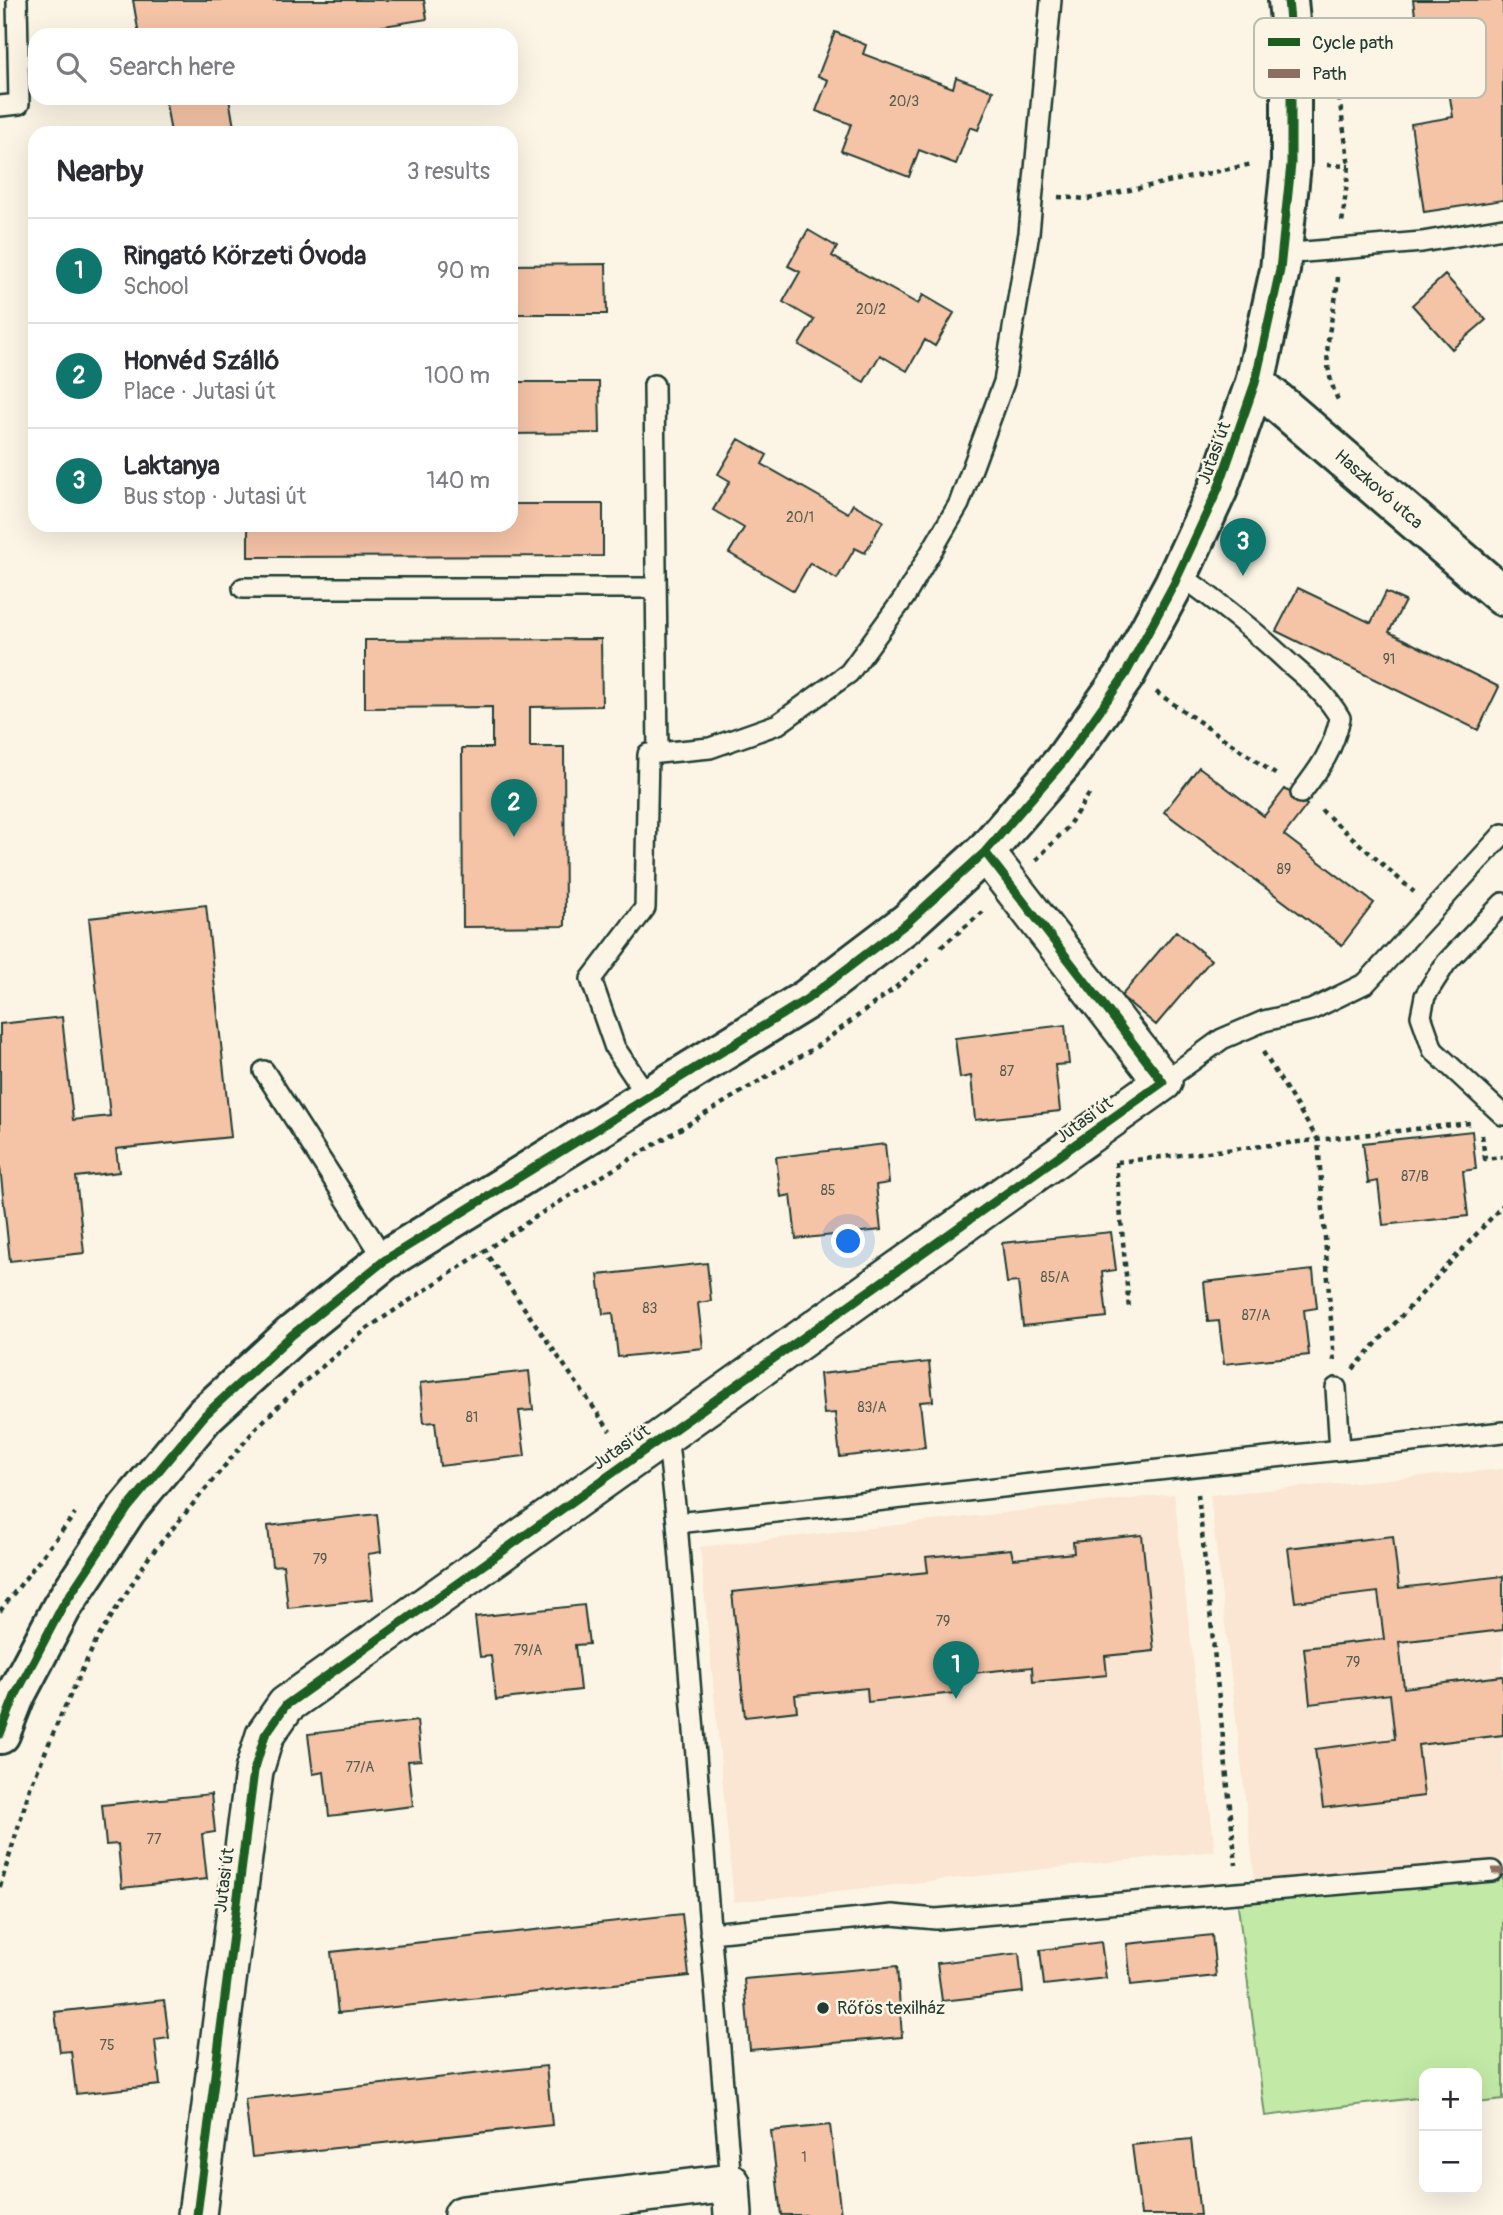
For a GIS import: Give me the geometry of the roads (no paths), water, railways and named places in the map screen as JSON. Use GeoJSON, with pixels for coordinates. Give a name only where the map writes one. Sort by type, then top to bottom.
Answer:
{"type":"FeatureCollection","features":[{"type":"Feature","properties":{"kind":"street","name":"Jutasi út"},"geometry":{"type":"LineString","coordinates":[[1288,0],[1290,18]]}},
{"type":"Feature","properties":{"kind":"street","name":"Jutasi út"},"geometry":{"type":"LineString","coordinates":[[0,1734],[15,1696],[62,1607],[127,1509],[205,1415],[292,1335],[385,1260],[807,999],[907,923],[985,852],[1063,762],[1125,675],[1179,574],[1218,489],[1255,383],[1281,254],[1291,164],[1291,98]]}},
{"type":"Feature","properties":{"kind":"street","name":"Haszkovó utca"},"geometry":{"type":"LineString","coordinates":[[1255,383],[1503,596]]}},
{"type":"Feature","properties":{"kind":"street"},"geometry":{"type":"LineString","coordinates":[[985,852],[1163,1083]]}},
{"type":"Feature","properties":{"kind":"street","name":"Jutasi út"},"geometry":{"type":"LineString","coordinates":[[197,2215],[254,1771],[265,1735],[286,1705],[1163,1083]]}},
{"type":"Feature","properties":{"kind":"street"},"geometry":{"type":"LineString","coordinates":[[463,2215],[732,2199]]}},
{"type":"Feature","properties":{"kind":"lane"},"geometry":{"type":"LineString","coordinates":[[0,106],[19,104],[17,0]]}},
{"type":"Feature","properties":{"kind":"lane"},"geometry":{"type":"LineString","coordinates":[[648,1097],[615,1048],[591,979],[645,908],[648,754],[710,748],[778,724],[849,673],[905,598],[959,504],[1004,382],[1029,233],[1051,0]]}},
{"type":"Feature","properties":{"kind":"lane"},"geometry":{"type":"LineString","coordinates":[[1281,254],[1422,242],[1503,228]]}},
{"type":"Feature","properties":{"kind":"lane"},"geometry":{"type":"LineString","coordinates":[[654,385],[658,753]]}},
{"type":"Feature","properties":{"kind":"lane"},"geometry":{"type":"LineString","coordinates":[[1179,574],[1230,610],[1283,657],[1329,699],[1340,718],[1334,743],[1321,767],[1301,793]]}},
{"type":"Feature","properties":{"kind":"lane"},"geometry":{"type":"LineString","coordinates":[[243,588],[655,587]]}},
{"type":"Feature","properties":{"kind":"lane"},"geometry":{"type":"LineString","coordinates":[[1163,1083],[1222,1039],[1264,1021],[1311,1010],[1366,984],[1503,834]]}},
{"type":"Feature","properties":{"kind":"lane"},"geometry":{"type":"LineString","coordinates":[[1503,903],[1446,963],[1425,996],[1421,1016],[1433,1050],[1503,1115]]}},
{"type":"Feature","properties":{"kind":"lane"},"geometry":{"type":"LineString","coordinates":[[264,1071],[385,1260]]}},
{"type":"Feature","properties":{"kind":"lane"},"geometry":{"type":"LineString","coordinates":[[1336,1388],[1340,1450]]}},
{"type":"Feature","properties":{"kind":"lane"},"geometry":{"type":"LineString","coordinates":[[677,1523],[1503,1432]]}},
{"type":"Feature","properties":{"kind":"lane"},"geometry":{"type":"LineString","coordinates":[[667,1434],[677,1523],[732,2199]]}},
{"type":"Feature","properties":{"kind":"lane"},"geometry":{"type":"LineString","coordinates":[[710,1933],[892,1914],[936,1919],[1492,1871]]}},
{"type":"Feature","properties":{"kind":"place","name":"Laktanya"},"geometry":{"type":"Point","coordinates":[1243,576]}},
{"type":"Feature","properties":{"kind":"place","name":"Honvéd Szálló"},"geometry":{"type":"Point","coordinates":[514,837]}},
{"type":"Feature","properties":{"kind":"place","name":"Ringató Körzeti Óvoda"},"geometry":{"type":"Point","coordinates":[956,1699]}},
{"type":"Feature","properties":{"kind":"place","name":"Rőfös texilház"},"geometry":{"type":"Point","coordinates":[823,2008]}}]}
